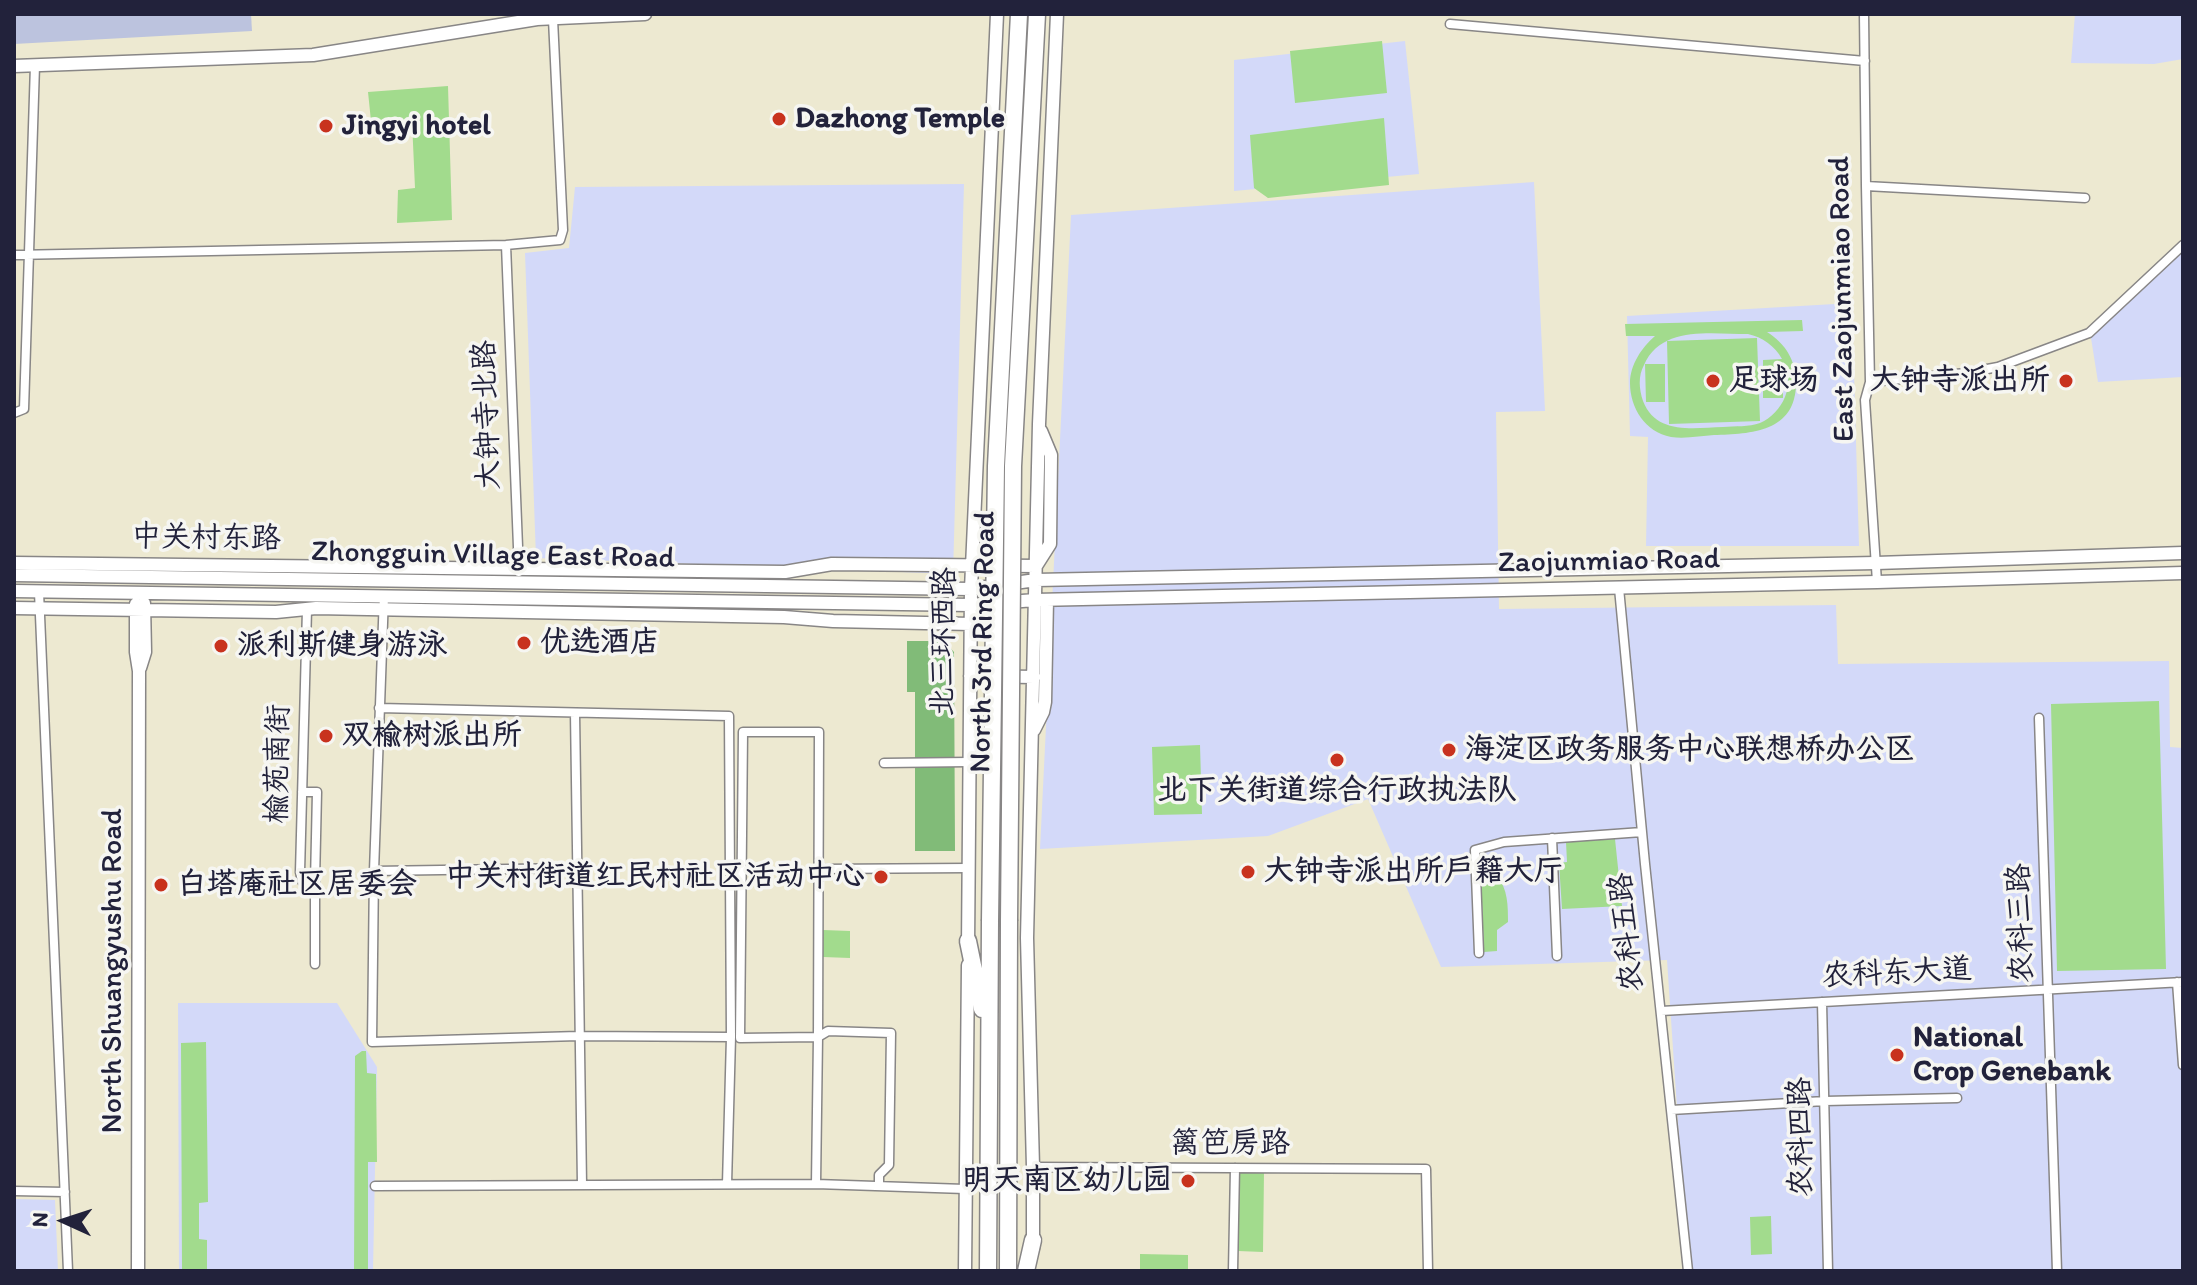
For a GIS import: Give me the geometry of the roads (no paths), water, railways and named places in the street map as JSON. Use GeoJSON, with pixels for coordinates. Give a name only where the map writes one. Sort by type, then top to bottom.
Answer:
{"type":"FeatureCollection","features":[{"type":"Feature","properties":{"kind":"highway","name":"North 3rd Ring Road"},"geometry":{"type":"LineString","coordinates":[[988,1271],[996,466],[1019,14]]}},
{"type":"Feature","properties":{"kind":"highway","name":"North 3rd Ring Road"},"geometry":{"type":"LineString","coordinates":[[1008,1271],[1013,466],[1037,14]]}},
{"type":"Feature","properties":{"kind":"highway"},"geometry":{"type":"LineString","coordinates":[[968,941],[990,1046]]}},
{"type":"Feature","properties":{"kind":"highway"},"geometry":{"type":"LineString","coordinates":[[1026,1271],[1033,1240]]}},
{"type":"Feature","properties":{"kind":"street"},"geometry":{"type":"LineString","coordinates":[[14,66],[313,55],[537,17],[553,19],[645,14]]}},
{"type":"Feature","properties":{"kind":"street","name":"北三环西路"},"geometry":{"type":"LineString","coordinates":[[965,1271],[971,589],[997,14]]}},
{"type":"Feature","properties":{"kind":"street"},"geometry":{"type":"LineString","coordinates":[[1032,733],[1045,702],[1041,600],[1036,566],[1050,544],[1051,455],[1039,424],[1057,14]]}},
{"type":"Feature","properties":{"kind":"street","name":"East Zaojunmiao Road"},"geometry":{"type":"LineString","coordinates":[[1864,14],[1870,382],[1865,400],[1877,582]]}},
{"type":"Feature","properties":{"kind":"street"},"geometry":{"type":"LineString","coordinates":[[14,255],[506,245],[560,240],[563,230],[553,19]]}},
{"type":"Feature","properties":{"kind":"street"},"geometry":{"type":"LineString","coordinates":[[1450,24],[1865,61]]}},
{"type":"Feature","properties":{"kind":"street"},"geometry":{"type":"LineString","coordinates":[[14,413],[24,409],[35,65]]}},
{"type":"Feature","properties":{"kind":"street"},"geometry":{"type":"LineString","coordinates":[[993,111],[1053,114]]}},
{"type":"Feature","properties":{"kind":"street"},"geometry":{"type":"LineString","coordinates":[[1866,186],[2085,198]]}},
{"type":"Feature","properties":{"kind":"street","name":"大钟寺北路"},"geometry":{"type":"LineString","coordinates":[[506,245],[519,576]]}},
{"type":"Feature","properties":{"kind":"street"},"geometry":{"type":"LineString","coordinates":[[1870,382],[1998,367],[2089,333],[2183,245]]}},
{"type":"Feature","properties":{"kind":"street","name":"Zaojunmiao Road"},"geometry":{"type":"LineString","coordinates":[[1003,585],[1036,580],[1876,563],[2183,553]]}},
{"type":"Feature","properties":{"kind":"street","name":"中关村东路"},"geometry":{"type":"LineString","coordinates":[[14,563],[519,576],[785,572],[832,564],[1036,566]]}},
{"type":"Feature","properties":{"kind":"street"},"geometry":{"type":"LineString","coordinates":[[1001,676],[1003,565]]}},
{"type":"Feature","properties":{"kind":"street","name":"Zaojunmiao Road"},"geometry":{"type":"LineString","coordinates":[[14,591],[971,605],[1041,600],[2183,573]]}},
{"type":"Feature","properties":{"kind":"street","name":"Zhongguin Village East Road"},"geometry":{"type":"LineString","coordinates":[[14,575],[519,576],[971,589],[1003,585]]}},
{"type":"Feature","properties":{"kind":"street","name":"农科五路"},"geometry":{"type":"LineString","coordinates":[[1619,588],[1688,1271]]}},
{"type":"Feature","properties":{"kind":"street"},"geometry":{"type":"LineString","coordinates":[[39,592],[68,1271]]}},
{"type":"Feature","properties":{"kind":"street","name":"North Shuangyushu Road"},"geometry":{"type":"LineString","coordinates":[[138,1271],[139,671],[136,652],[140,593]]}},
{"type":"Feature","properties":{"kind":"street"},"geometry":{"type":"LineString","coordinates":[[384,595],[374,871],[372,1042],[578,1036],[731,1037]]}},
{"type":"Feature","properties":{"kind":"street"},"geometry":{"type":"LineString","coordinates":[[1033,1271],[1027,938],[1034,677],[1041,600]]}},
{"type":"Feature","properties":{"kind":"street"},"geometry":{"type":"LineString","coordinates":[[14,608],[276,612],[307,609],[384,610],[971,624]]}},
{"type":"Feature","properties":{"kind":"street","name":"榆苑南街"},"geometry":{"type":"LineString","coordinates":[[307,609],[300,872],[302,881],[315,882]]}},
{"type":"Feature","properties":{"kind":"street"},"geometry":{"type":"LineString","coordinates":[[970,676],[1034,677]]}},
{"type":"Feature","properties":{"kind":"street"},"geometry":{"type":"LineString","coordinates":[[379,708],[729,716],[731,1037],[727,1184]]}},
{"type":"Feature","properties":{"kind":"street"},"geometry":{"type":"LineString","coordinates":[[575,713],[582,1184]]}},
{"type":"Feature","properties":{"kind":"street","name":"农科三路"},"geometry":{"type":"LineString","coordinates":[[2039,718],[2057,1271]]}},
{"type":"Feature","properties":{"kind":"street"},"geometry":{"type":"LineString","coordinates":[[816,1184],[818,1037],[820,869],[819,732],[743,732],[740,1038],[818,1037],[828,1031],[891,1033],[889,1165],[879,1175],[879,1186]]}},
{"type":"Feature","properties":{"kind":"street"},"geometry":{"type":"LineString","coordinates":[[884,763],[969,762]]}},
{"type":"Feature","properties":{"kind":"street"},"geometry":{"type":"LineString","coordinates":[[302,792],[317,792],[315,964]]}},
{"type":"Feature","properties":{"kind":"street"},"geometry":{"type":"LineString","coordinates":[[1479,953],[1475,850],[1504,842],[1642,832]]}},
{"type":"Feature","properties":{"kind":"street"},"geometry":{"type":"LineString","coordinates":[[1552,838],[1557,956]]}},
{"type":"Feature","properties":{"kind":"street"},"geometry":{"type":"LineString","coordinates":[[374,871],[576,868]]}},
{"type":"Feature","properties":{"kind":"street"},"geometry":{"type":"LineString","coordinates":[[820,869],[968,868]]}},
{"type":"Feature","properties":{"kind":"street"},"geometry":{"type":"LineString","coordinates":[[2180,982],[2183,1065]]}},
{"type":"Feature","properties":{"kind":"street","name":"农科东大道"},"geometry":{"type":"LineString","coordinates":[[1661,1011],[2180,982]]}},
{"type":"Feature","properties":{"kind":"street","name":"农科四路"},"geometry":{"type":"LineString","coordinates":[[1822,1002],[1828,1271]]}},
{"type":"Feature","properties":{"kind":"street"},"geometry":{"type":"LineString","coordinates":[[1671,1110],[1825,1101],[1957,1098]]}},
{"type":"Feature","properties":{"kind":"street","name":"篱笆房路"},"geometry":{"type":"LineString","coordinates":[[1033,1167],[1426,1169],[1428,1271]]}},
{"type":"Feature","properties":{"kind":"street"},"geometry":{"type":"LineString","coordinates":[[1233,1271],[1235,1168]]}},
{"type":"Feature","properties":{"kind":"street"},"geometry":{"type":"LineString","coordinates":[[375,1186],[816,1184],[965,1189]]}},
{"type":"Feature","properties":{"kind":"street"},"geometry":{"type":"LineString","coordinates":[[14,1191],[65,1192]]}},
{"type":"Feature","properties":{"kind":"place","name":"Dazhong Temple"},"geometry":{"type":"Point","coordinates":[779,119]}},
{"type":"Feature","properties":{"kind":"place","name":"Jingyi hotel"},"geometry":{"type":"Point","coordinates":[326,126]}},
{"type":"Feature","properties":{"kind":"place","name":"足球场"},"geometry":{"type":"Point","coordinates":[1713,381]}},
{"type":"Feature","properties":{"kind":"place","name":"大钟寺派出所"},"geometry":{"type":"Point","coordinates":[2066,381]}},
{"type":"Feature","properties":{"kind":"place","name":"优选酒店"},"geometry":{"type":"Point","coordinates":[524,643]}},
{"type":"Feature","properties":{"kind":"place","name":"派利斯健身游泳"},"geometry":{"type":"Point","coordinates":[221,646]}},
{"type":"Feature","properties":{"kind":"place","name":"双榆树派出所"},"geometry":{"type":"Point","coordinates":[326,736]}},
{"type":"Feature","properties":{"kind":"place","name":"海淀区政务服务中心联想桥办公区"},"geometry":{"type":"Point","coordinates":[1449,750]}},
{"type":"Feature","properties":{"kind":"place","name":"北下关街道综合行政执法队"},"geometry":{"type":"Point","coordinates":[1337,760]}},
{"type":"Feature","properties":{"kind":"place","name":"大钟寺派出所户籍大厅"},"geometry":{"type":"Point","coordinates":[1248,872]}},
{"type":"Feature","properties":{"kind":"place","name":"中关村街道红民村社区活动中心"},"geometry":{"type":"Point","coordinates":[881,877]}},
{"type":"Feature","properties":{"kind":"place","name":"白塔庵社区居委会"},"geometry":{"type":"Point","coordinates":[161,885]}},
{"type":"Feature","properties":{"kind":"place","name":"National Crop Genebank"},"geometry":{"type":"Point","coordinates":[1897,1055]}},
{"type":"Feature","properties":{"kind":"place","name":"明天南区幼儿园"},"geometry":{"type":"Point","coordinates":[1188,1181]}}]}
